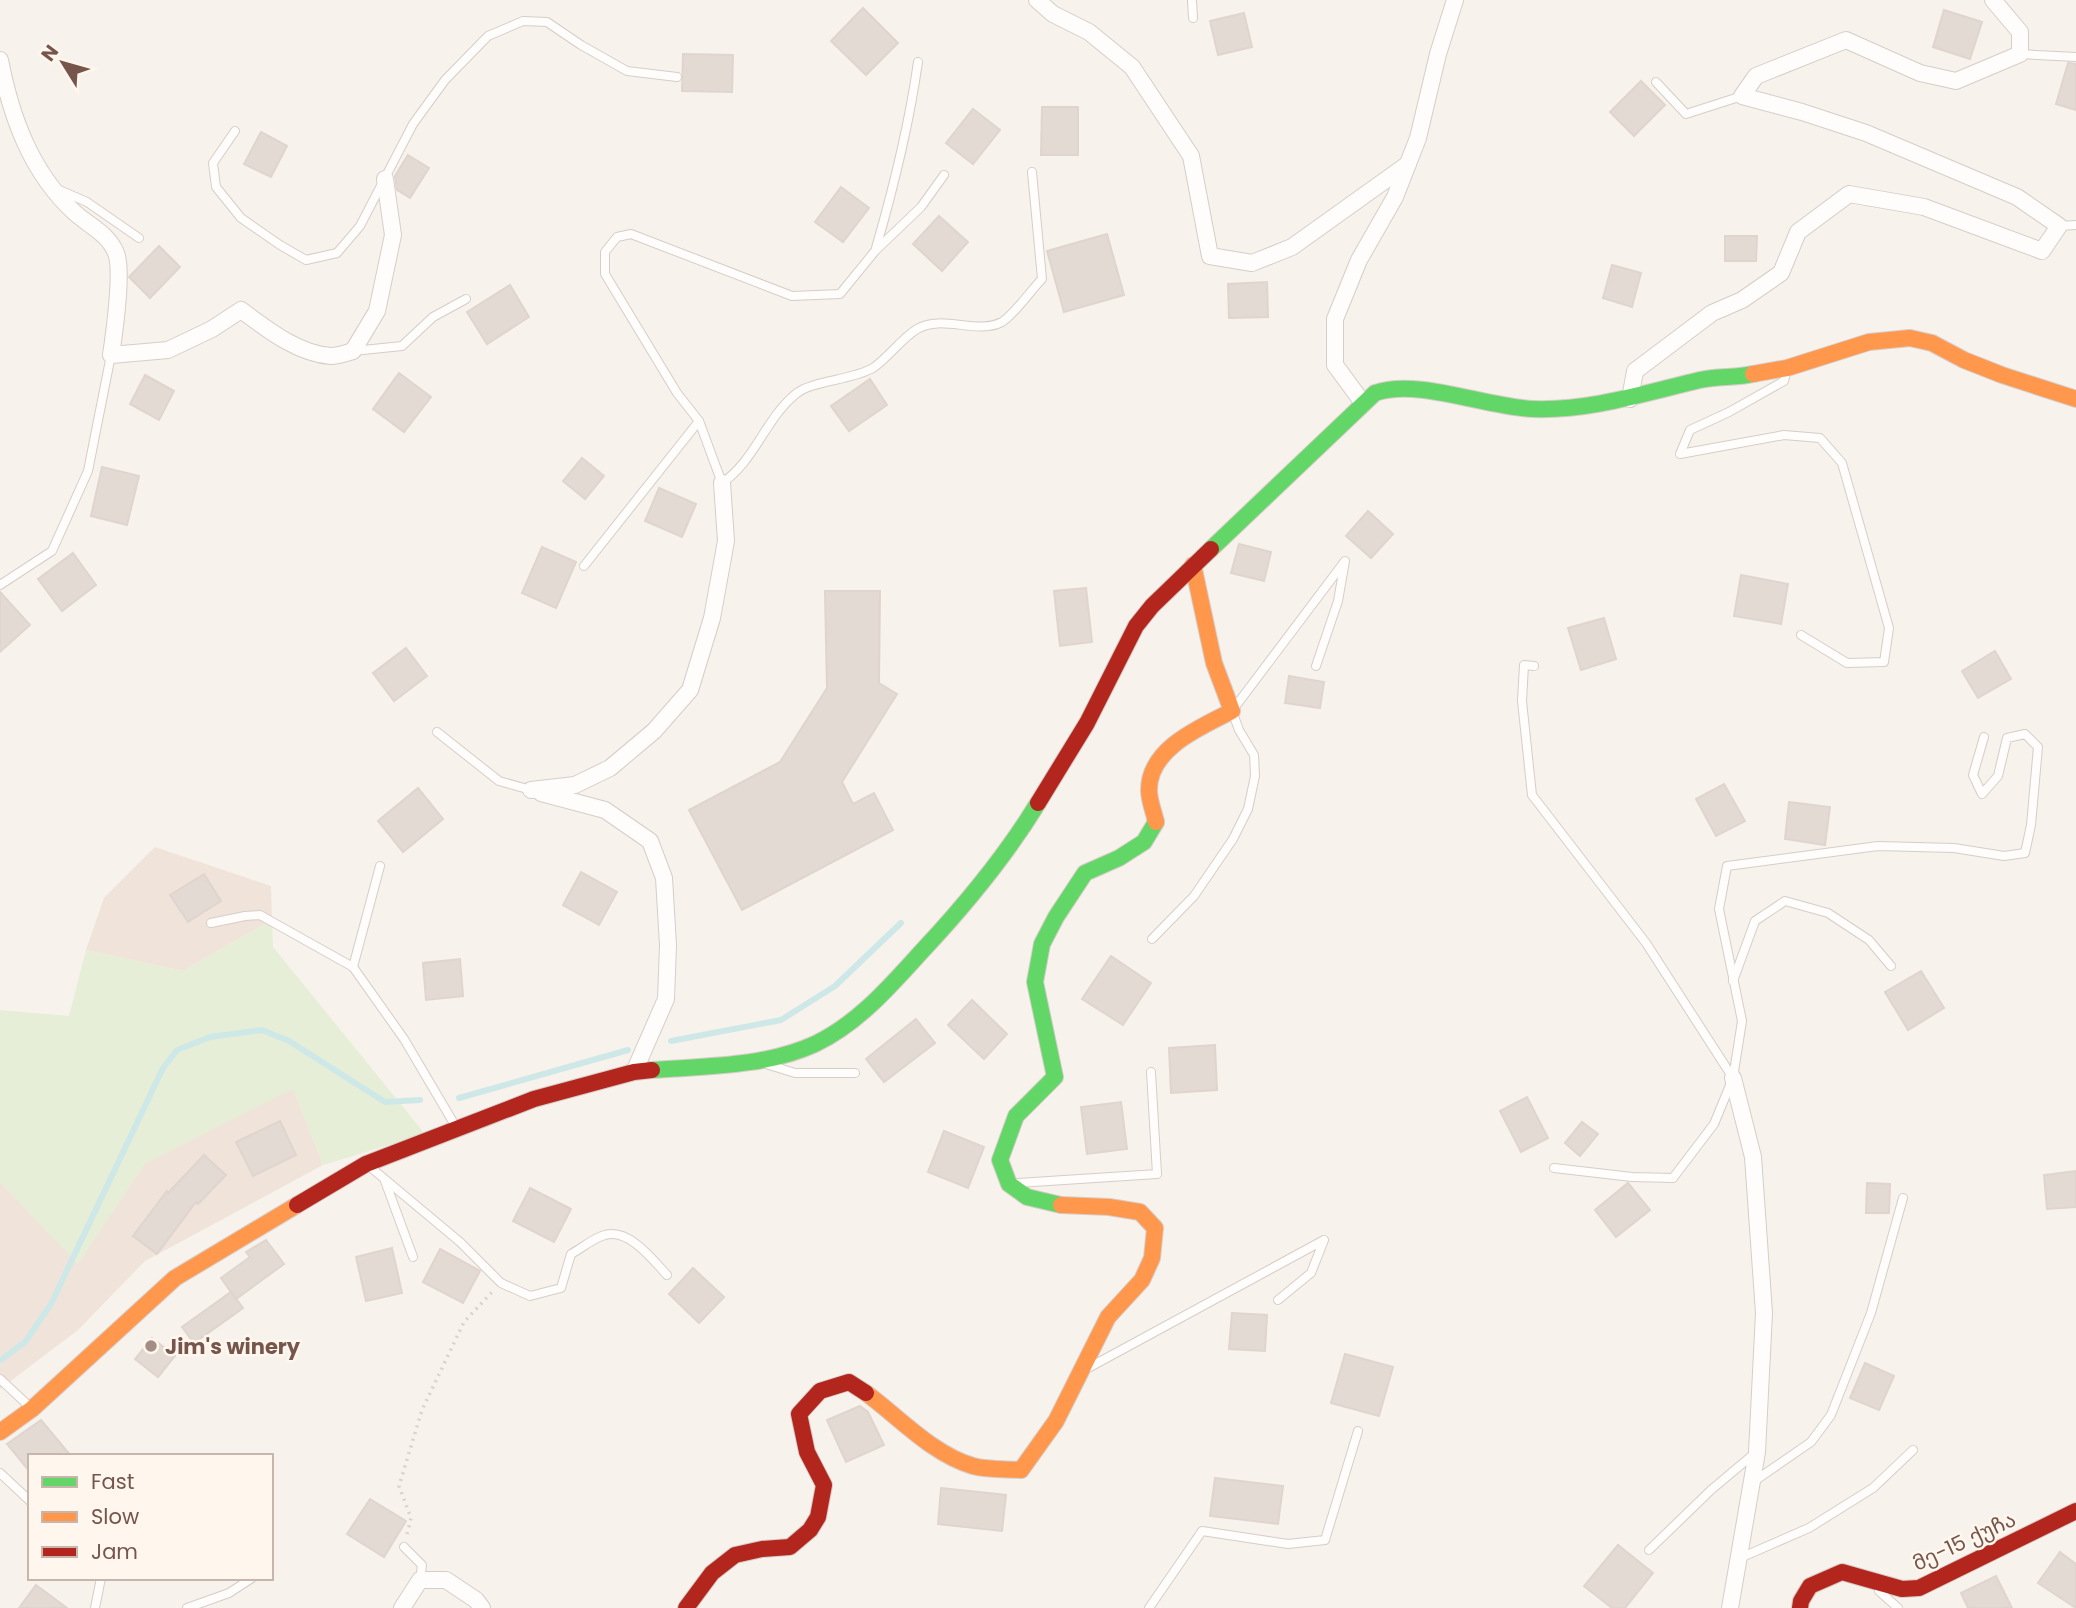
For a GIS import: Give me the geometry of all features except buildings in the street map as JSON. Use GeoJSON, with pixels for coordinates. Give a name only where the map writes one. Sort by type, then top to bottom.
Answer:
{"type":"FeatureCollection","features":[{"type":"Feature","properties":{"kind":"street"},"geometry":{"type":"LineString","coordinates":[[1037,0],[1053,14],[1089,32],[1132,67],[1191,156],[1210,256],[1252,263],[1292,247],[1408,164]]}},
{"type":"Feature","properties":{"kind":"street"},"geometry":{"type":"LineString","coordinates":[[1363,403],[1335,365],[1335,319],[1359,260],[1395,197],[1418,138],[1438,54],[1455,0]]}},
{"type":"Feature","properties":{"kind":"street"},"geometry":{"type":"LineString","coordinates":[[1630,399],[1635,371],[1712,313],[1742,300],[1781,273],[1798,232],[1849,194],[1924,207],[2042,251],[2059,226],[2017,197],[1867,133],[1742,96],[1756,76],[1846,40],[1920,73],[1956,81],[2020,54],[2020,32],[1993,0]]}},
{"type":"Feature","properties":{"kind":"street"},"geometry":{"type":"LineString","coordinates":[[0,60],[21,134],[42,177],[74,212],[106,236],[117,255],[117,320],[111,355],[168,349],[212,328],[241,310],[271,332],[307,350],[332,356],[353,351],[377,311],[393,235],[384,179]]}},
{"type":"Feature","properties":{"kind":"street"},"geometry":{"type":"LineString","coordinates":[[0,1432],[32,1409],[176,1278],[366,1164],[534,1099],[634,1072],[757,1062],[814,1044],[856,1019],[967,902],[1014,843],[1087,723],[1136,625],[1193,565],[1375,393],[1386,389],[1414,389],[1496,405],[1532,409],[1566,408],[1630,399],[1704,379],[1739,377],[1787,368],[1869,342],[1910,338],[1932,343],[1964,360],[2002,375],[2076,399]]}},
{"type":"Feature","properties":{"kind":"street"},"geometry":{"type":"LineString","coordinates":[[531,790],[575,785],[610,768],[654,731],[690,690],[712,618],[726,541],[722,483]]}},
{"type":"Feature","properties":{"kind":"street"},"geometry":{"type":"LineString","coordinates":[[686,1608],[712,1573],[735,1555],[790,1547],[810,1530],[818,1517],[824,1485],[807,1452],[799,1414],[820,1391],[849,1382],[869,1393],[927,1443],[970,1466],[1021,1470],[1056,1421],[1108,1317],[1142,1280],[1152,1258],[1155,1228],[1140,1212],[1064,1206],[1027,1197],[1009,1184],[1000,1160],[1016,1116],[1055,1077],[1035,982],[1042,944],[1056,916],[1086,873],[1119,858],[1144,842],[1157,824],[1148,789],[1156,763],[1192,733],[1232,711],[1214,663],[1193,565]]}},
{"type":"Feature","properties":{"kind":"street"},"geometry":{"type":"LineString","coordinates":[[531,790],[605,810],[650,841],[664,877],[668,945],[666,999],[634,1072]]}},
{"type":"Feature","properties":{"kind":"street"},"geometry":{"type":"LineString","coordinates":[[1730,1608],[1757,1452],[1764,1313],[1753,1157],[1733,1078]]}},
{"type":"Feature","properties":{"kind":"street","name":"მე-15 ქუჩა"},"geometry":{"type":"LineString","coordinates":[[1800,1608],[1810,1586],[1842,1572],[1902,1589],[1919,1588],[2076,1511]]}},
{"type":"Feature","properties":{"kind":"street"},"geometry":{"type":"LineString","coordinates":[[402,1608],[419,1580],[446,1580],[476,1600],[482,1608]]}},
{"type":"Feature","properties":{"kind":"lane"},"geometry":{"type":"LineString","coordinates":[[1192,0],[1193,18]]}},
{"type":"Feature","properties":{"kind":"lane"},"geometry":{"type":"LineString","coordinates":[[235,131],[213,163],[216,187],[241,218],[306,260],[337,253],[360,226],[413,124],[445,80],[488,36],[523,21],[547,22],[627,71],[677,77]]}},
{"type":"Feature","properties":{"kind":"lane"},"geometry":{"type":"LineString","coordinates":[[2020,54],[2076,57]]}},
{"type":"Feature","properties":{"kind":"lane"},"geometry":{"type":"LineString","coordinates":[[875,251],[896,182],[918,62]]}},
{"type":"Feature","properties":{"kind":"lane"},"geometry":{"type":"LineString","coordinates":[[1656,82],[1686,114],[1742,96]]}},
{"type":"Feature","properties":{"kind":"lane"},"geometry":{"type":"LineString","coordinates":[[944,175],[921,207],[875,251],[840,294],[792,296],[631,234],[617,237],[605,251],[605,274],[677,393],[699,421],[722,483],[736,474],[783,405],[799,390],[858,375],[874,367],[924,326],[994,325],[1004,321],[1042,279],[1032,172]]}},
{"type":"Feature","properties":{"kind":"lane"},"geometry":{"type":"LineString","coordinates":[[51,186],[87,202],[139,238]]}},
{"type":"Feature","properties":{"kind":"lane"},"geometry":{"type":"LineString","coordinates":[[2059,226],[2076,225]]}},
{"type":"Feature","properties":{"kind":"lane"},"geometry":{"type":"LineString","coordinates":[[353,351],[402,346],[433,317],[466,299]]}},
{"type":"Feature","properties":{"kind":"lane"},"geometry":{"type":"LineString","coordinates":[[0,585],[52,551],[88,471],[111,355]]}},
{"type":"Feature","properties":{"kind":"lane"},"geometry":{"type":"LineString","coordinates":[[1787,368],[1784,381],[1690,430],[1680,454],[1784,435],[1820,438],[1842,463],[1889,628],[1884,662],[1847,663],[1801,635]]}},
{"type":"Feature","properties":{"kind":"lane"},"geometry":{"type":"LineString","coordinates":[[584,566],[699,421]]}},
{"type":"Feature","properties":{"kind":"lane"},"geometry":{"type":"LineString","coordinates":[[1152,939],[1194,896],[1233,839],[1248,809],[1255,776],[1254,755],[1239,730],[1232,711],[1345,561],[1338,601],[1316,666]]}},
{"type":"Feature","properties":{"kind":"lane"},"geometry":{"type":"LineString","coordinates":[[1534,666],[1524,665],[1522,701],[1532,795],[1646,943],[1733,1078]]}},
{"type":"Feature","properties":{"kind":"lane"},"geometry":{"type":"LineString","coordinates":[[437,732],[499,781],[531,790]]}},
{"type":"Feature","properties":{"kind":"lane"},"geometry":{"type":"LineString","coordinates":[[1554,1168],[1632,1177],[1673,1178],[1714,1124],[1733,1078],[1742,1021],[1719,909],[1727,866],[1878,846],[1954,848],[2004,856],[2025,853],[2031,825],[2038,747],[2025,734],[2007,738],[1998,776],[1982,794],[1973,775],[1984,737]]}},
{"type":"Feature","properties":{"kind":"lane"},"geometry":{"type":"LineString","coordinates":[[353,967],[380,866]]}},
{"type":"Feature","properties":{"kind":"lane"},"geometry":{"type":"LineString","coordinates":[[1734,981],[1755,921],[1785,901],[1828,913],[1869,940],[1891,965]]}},
{"type":"Feature","properties":{"kind":"lane"},"geometry":{"type":"LineString","coordinates":[[211,923],[260,915],[353,967],[404,1039],[457,1129]]}},
{"type":"Feature","properties":{"kind":"lane"},"geometry":{"type":"LineString","coordinates":[[757,1062],[794,1073],[855,1073]]}},
{"type":"Feature","properties":{"kind":"lane"},"geometry":{"type":"LineString","coordinates":[[1009,1184],[1157,1174],[1151,1072]]}},
{"type":"Feature","properties":{"kind":"lane"},"geometry":{"type":"LineString","coordinates":[[366,1164],[460,1242],[501,1283],[530,1296],[561,1288],[571,1254],[605,1234],[623,1236],[647,1253],[667,1275]]}},
{"type":"Feature","properties":{"kind":"lane"},"geometry":{"type":"LineString","coordinates":[[384,1179],[413,1257]]}},
{"type":"Feature","properties":{"kind":"lane"},"geometry":{"type":"LineString","coordinates":[[1752,1483],[1811,1441],[1831,1415],[1871,1313],[1903,1198]]}},
{"type":"Feature","properties":{"kind":"lane"},"geometry":{"type":"LineString","coordinates":[[1081,1372],[1324,1240],[1311,1273],[1278,1300]]}},
{"type":"Feature","properties":{"kind":"lane"},"geometry":{"type":"LineString","coordinates":[[0,1379],[32,1409]]}},
{"type":"Feature","properties":{"kind":"lane"},"geometry":{"type":"LineString","coordinates":[[1149,1608],[1202,1531],[1288,1544],[1325,1540],[1358,1431]]}},
{"type":"Feature","properties":{"kind":"lane"},"geometry":{"type":"LineString","coordinates":[[1740,1558],[1809,1528],[1873,1488],[1913,1450]]}},
{"type":"Feature","properties":{"kind":"lane"},"geometry":{"type":"LineString","coordinates":[[1649,1550],[1711,1489],[1757,1452]]}},
{"type":"Feature","properties":{"kind":"lane"},"geometry":{"type":"LineString","coordinates":[[0,1473],[28,1499]]}},
{"type":"Feature","properties":{"kind":"lane"},"geometry":{"type":"LineString","coordinates":[[404,1547],[422,1565],[419,1580]]}},
{"type":"Feature","properties":{"kind":"lane"},"geometry":{"type":"LineString","coordinates":[[1867,1579],[1898,1608]]}},
{"type":"Feature","properties":{"kind":"lane"},"geometry":{"type":"LineString","coordinates":[[95,1608],[102,1580]]}},
{"type":"Feature","properties":{"kind":"lane"},"geometry":{"type":"LineString","coordinates":[[187,1608],[229,1593],[249,1580]]}},
{"type":"Feature","properties":{"kind":"path"},"geometry":{"type":"LineString","coordinates":[[404,1547],[411,1518],[399,1486],[422,1410],[464,1322],[501,1283]]}},
{"type":"Feature","properties":{"kind":"shaded area"},"geometry":{"type":"Polygon","coordinates":[[[155,847],[271,886],[272,920],[183,971],[86,950],[104,898],[155,847]]]}},
{"type":"Feature","properties":{"kind":"shaded area"},"geometry":{"type":"Polygon","coordinates":[[[293,1088],[323,1165],[145,1261],[78,1330],[0,1389],[0,1182],[78,1263],[145,1163],[293,1088]]]}},
{"type":"Feature","properties":{"kind":"green space"},"geometry":{"type":"Polygon","coordinates":[[[272,920],[273,947],[425,1134],[323,1165],[293,1089],[145,1163],[78,1264],[0,1182],[0,1010],[69,1016],[86,950],[183,971],[272,920]]]}},
{"type":"Feature","properties":{"kind":"waterway"},"geometry":{"type":"LineString","coordinates":[[671,1041],[781,1020],[835,986],[901,923]]}},
{"type":"Feature","properties":{"kind":"waterway"},"geometry":{"type":"LineString","coordinates":[[1,1360],[25,1342],[51,1304],[163,1068],[177,1050],[210,1037],[262,1030],[289,1041],[385,1102],[420,1100]]}},
{"type":"Feature","properties":{"kind":"waterway"},"geometry":{"type":"LineString","coordinates":[[459,1098],[628,1050]]}},
{"type":"Feature","properties":{"kind":"traffic: fast"},"geometry":{"type":"LineString","coordinates":[[1211,549],[1375,393],[1411,389],[1514,407],[1554,409],[1617,400],[1706,379],[1753,374]]}},
{"type":"Feature","properties":{"kind":"traffic: fast"},"geometry":{"type":"LineString","coordinates":[[652,1070],[735,1064],[776,1057],[815,1044],[846,1025],[886,990],[954,915],[998,861],[1038,803]]}},
{"type":"Feature","properties":{"kind":"traffic: fast"},"geometry":{"type":"LineString","coordinates":[[1061,1205],[1027,1197],[1009,1184],[1000,1160],[1016,1116],[1055,1077],[1035,982],[1042,944],[1085,873],[1119,858],[1144,842],[1156,822]]}},
{"type":"Feature","properties":{"kind":"traffic: slow"},"geometry":{"type":"LineString","coordinates":[[1753,374],[1787,368],[1869,342],[1910,338],[1932,343],[1964,360],[2002,375],[2076,399]]}},
{"type":"Feature","properties":{"kind":"traffic: slow"},"geometry":{"type":"LineString","coordinates":[[1156,822],[1149,790],[1151,775],[1158,762],[1167,751],[1192,732],[1232,711],[1214,663],[1193,565]]}},
{"type":"Feature","properties":{"kind":"traffic: slow"},"geometry":{"type":"LineString","coordinates":[[0,1432],[32,1409],[175,1278],[297,1205]]}},
{"type":"Feature","properties":{"kind":"traffic: slow"},"geometry":{"type":"LineString","coordinates":[[866,1393],[916,1434],[958,1460],[991,1469],[1021,1470],[1056,1421],[1108,1317],[1142,1280],[1152,1258],[1155,1228],[1140,1212],[1109,1207],[1061,1205]]}},
{"type":"Feature","properties":{"kind":"traffic: jam"},"geometry":{"type":"LineString","coordinates":[[1038,803],[1087,723],[1136,626],[1152,606],[1211,549]]}},
{"type":"Feature","properties":{"kind":"traffic: jam"},"geometry":{"type":"LineString","coordinates":[[297,1205],[366,1164],[534,1099],[634,1072],[652,1070]]}},
{"type":"Feature","properties":{"kind":"traffic: jam"},"geometry":{"type":"LineString","coordinates":[[686,1608],[712,1573],[735,1555],[790,1547],[810,1530],[818,1517],[824,1485],[807,1452],[799,1414],[820,1391],[849,1382],[866,1393]]}},
{"type":"Feature","properties":{"kind":"traffic: jam"},"geometry":{"type":"LineString","coordinates":[[1800,1608],[1810,1586],[1842,1572],[1902,1589],[1919,1588],[2076,1511]]}},
{"type":"Feature","properties":{"kind":"place","name":"Jim's winery"},"geometry":{"type":"Point","coordinates":[151,1346]}}]}
